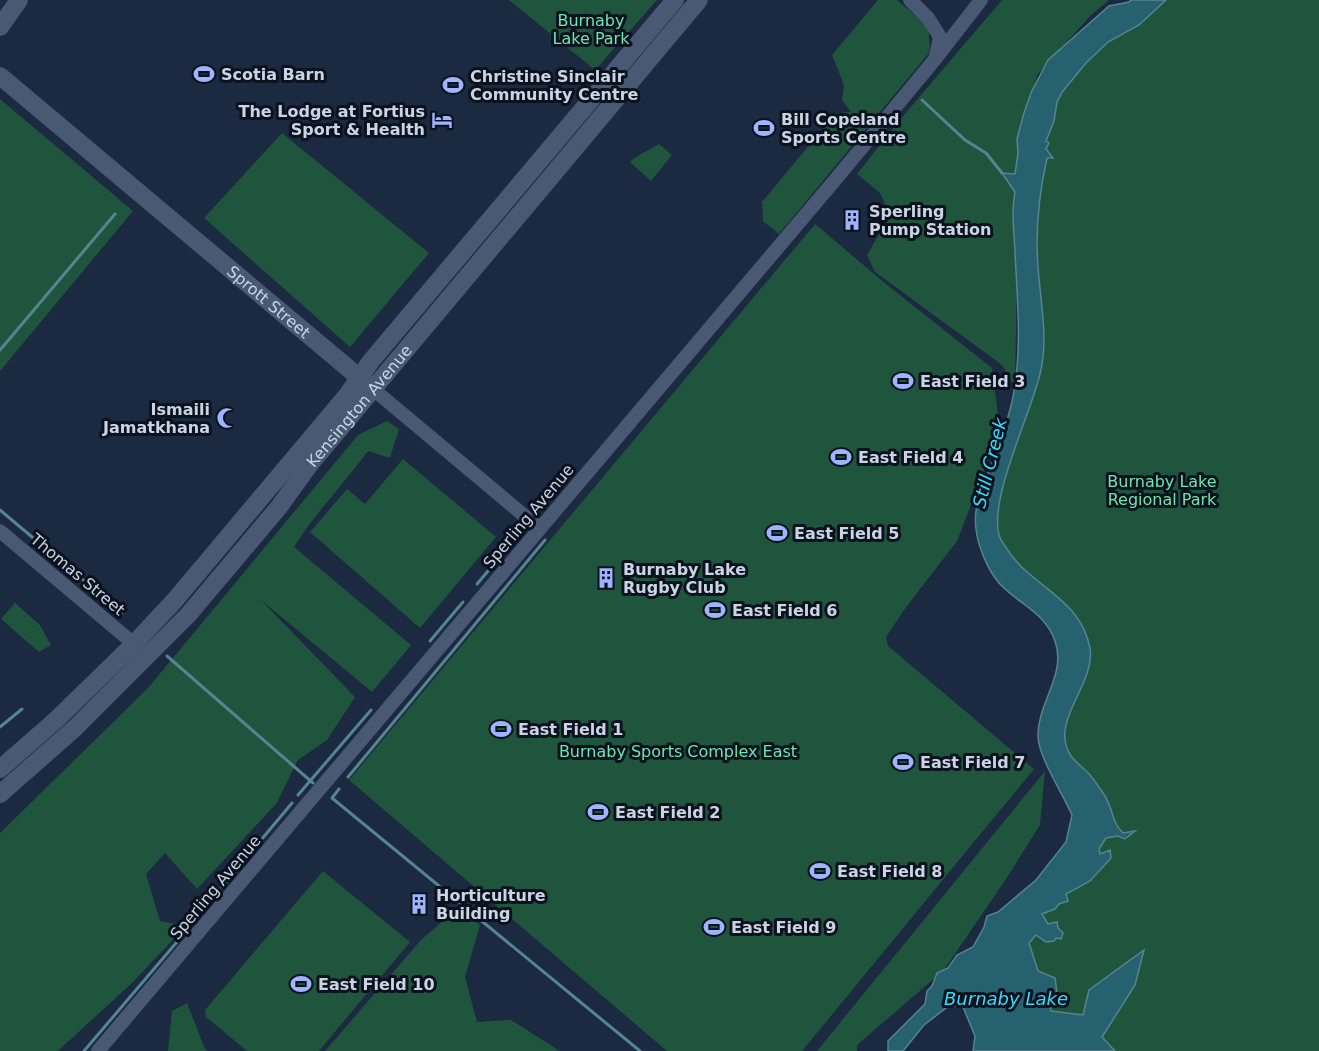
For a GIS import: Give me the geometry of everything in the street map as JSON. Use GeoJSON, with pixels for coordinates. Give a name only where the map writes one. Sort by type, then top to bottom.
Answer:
{"type":"FeatureCollection","features":[{"type":"Feature","properties":{"kind":"main road"},"geometry":{"type":"LineString","coordinates":[[0,27],[19,0]]}},
{"type":"Feature","properties":{"kind":"main road","name":"Kensington Avenue"},"geometry":{"type":"LineString","coordinates":[[366,383],[371,361],[675,0]]}},
{"type":"Feature","properties":{"kind":"main road","name":"Kensington Avenue"},"geometry":{"type":"LineString","coordinates":[[0,769],[140,650],[188,615],[238,556],[366,383],[699,0]]}},
{"type":"Feature","properties":{"kind":"main road","name":"Sprott Street"},"geometry":{"type":"LineString","coordinates":[[0,76],[366,383]]}},
{"type":"Feature","properties":{"kind":"main road","name":"Kensington Avenue"},"geometry":{"type":"LineString","coordinates":[[0,794],[75,728],[140,650]]}},
{"type":"Feature","properties":{"kind":"street"},"geometry":{"type":"LineString","coordinates":[[910,0],[928,18],[940,37],[936,58]]}},
{"type":"Feature","properties":{"kind":"street","name":"Sperling Avenue"},"geometry":{"type":"LineString","coordinates":[[98,1051],[936,58],[981,0]]}},
{"type":"Feature","properties":{"kind":"street","name":"Sprott Street"},"geometry":{"type":"LineString","coordinates":[[366,383],[539,528]]}},
{"type":"Feature","properties":{"kind":"street","name":"Thomas Street"},"geometry":{"type":"LineString","coordinates":[[0,531],[140,650]]}},
{"type":"Feature","properties":{"kind":"green space","name":"Burnaby Lake Park"},"geometry":{"type":"Polygon","coordinates":[[[509,0],[657,0],[595,70],[509,0]]]}},
{"type":"Feature","properties":{"kind":"green space"},"geometry":{"type":"Polygon","coordinates":[[[878,0],[897,0],[923,22],[928,29],[929,53],[779,234],[763,221],[762,202],[836,113],[851,112],[842,100],[844,85],[832,55],[878,0]]]}},
{"type":"Feature","properties":{"kind":"green space"},"geometry":{"type":"Polygon","coordinates":[[[1002,0],[1109,0],[1091,15],[1037,75],[1019,160],[1015,388],[1002,365],[875,272],[867,255],[890,215],[880,193],[857,174],[1002,0]]]}},
{"type":"Feature","properties":{"kind":"green space","name":"Burnaby Lake Regional Park"},"geometry":{"type":"Polygon","coordinates":[[[1151,0],[1319,0],[1319,1051],[1003,1051],[1015,948],[1105,827],[1062,745],[1064,720],[1079,662],[1011,562],[993,531],[1004,472],[1037,364],[1032,240],[1045,109],[1092,48],[1151,0]]]}},
{"type":"Feature","properties":{"kind":"green space"},"geometry":{"type":"Polygon","coordinates":[[[0,99],[133,211],[0,371],[0,99]]]}},
{"type":"Feature","properties":{"kind":"green space"},"geometry":{"type":"Polygon","coordinates":[[[282,133],[429,253],[350,347],[204,218],[282,133]]]}},
{"type":"Feature","properties":{"kind":"green space"},"geometry":{"type":"Polygon","coordinates":[[[659,144],[672,155],[651,181],[630,162],[659,144]]]}},
{"type":"Feature","properties":{"kind":"green space","name":"Burnaby Sports Complex East"},"geometry":{"type":"Polygon","coordinates":[[[815,224],[992,368],[1000,430],[957,541],[886,637],[888,646],[1034,769],[802,1051],[667,1051],[349,780],[815,224]]]}},
{"type":"Feature","properties":{"kind":"green space"},"geometry":{"type":"Polygon","coordinates":[[[387,421],[399,429],[390,458],[368,451],[294,547],[411,645],[372,692],[261,600],[355,697],[327,740],[298,760],[276,804],[197,889],[165,853],[146,874],[160,921],[186,926],[133,982],[58,1051],[0,1051],[0,833],[148,688],[358,435],[387,421]]]}},
{"type":"Feature","properties":{"kind":"green space"},"geometry":{"type":"Polygon","coordinates":[[[403,459],[496,537],[420,628],[310,532],[347,489],[365,504],[403,459]]]}},
{"type":"Feature","properties":{"kind":"green space"},"geometry":{"type":"Polygon","coordinates":[[[19,598],[15,603],[40,625],[51,645],[39,652],[1,619],[19,598]]]}},
{"type":"Feature","properties":{"kind":"green space"},"geometry":{"type":"Polygon","coordinates":[[[1045,771],[1040,825],[944,970],[857,1045],[857,1051],[817,1051],[1045,771]]]}},
{"type":"Feature","properties":{"kind":"green space","name":"East Field 10"},"geometry":{"type":"Polygon","coordinates":[[[323,871],[410,942],[319,1051],[247,1051],[206,1017],[205,1010],[323,871]]]}},
{"type":"Feature","properties":{"kind":"green space"},"geometry":{"type":"Polygon","coordinates":[[[459,907],[480,925],[465,977],[477,1022],[511,1020],[560,1051],[325,1051],[421,940],[459,907]]]}},
{"type":"Feature","properties":{"kind":"green space"},"geometry":{"type":"Polygon","coordinates":[[[187,1003],[205,1049],[208,1051],[168,1051],[172,1011],[187,1003]]]}},
{"type":"Feature","properties":{"kind":"water","name":"Burnaby Lake"},"geometry":{"type":"Polygon","coordinates":[[[1131,0],[1166,0],[1139,25],[1108,42],[1086,63],[1057,102],[1054,121],[1046,141],[1049,143],[1046,149],[1053,158],[1047,158],[1044,171],[1037,239],[1044,333],[1043,360],[1035,391],[1005,478],[998,519],[1000,538],[1015,560],[1065,604],[1076,616],[1084,630],[1090,648],[1090,662],[1068,716],[1065,743],[1071,756],[1090,775],[1106,798],[1119,829],[1123,833],[1135,831],[1125,839],[1118,836],[1106,838],[1099,849],[1100,854],[1110,850],[1111,858],[1090,881],[1066,894],[1068,901],[1042,914],[1048,924],[1057,922],[1058,928],[1063,933],[1061,939],[1056,938],[1054,941],[1046,942],[1036,935],[1029,943],[1038,971],[1055,978],[1057,993],[1048,996],[1051,1011],[1083,1015],[1089,990],[1144,950],[1135,985],[1102,1037],[1115,1051],[973,1051],[975,1036],[963,1007],[950,1005],[924,1025],[903,1051],[888,1051],[888,1041],[925,1004],[927,991],[932,986],[937,973],[948,968],[957,955],[973,947],[987,916],[998,912],[1036,880],[1066,842],[1072,815],[1042,755],[1038,737],[1042,712],[1057,666],[1058,653],[1055,641],[1051,631],[1038,615],[1006,590],[991,572],[984,558],[976,529],[980,494],[1010,411],[1018,356],[1018,303],[1013,214],[1015,192],[1002,173],[1015,174],[1017,139],[1024,113],[1031,93],[1048,60],[1109,6],[1131,0]]]}},
{"type":"Feature","properties":{"kind":"waterway"},"geometry":{"type":"LineString","coordinates":[[922,100],[965,140],[986,153],[1002,173]]}},
{"type":"Feature","properties":{"kind":"waterway"},"geometry":{"type":"LineString","coordinates":[[0,350],[115,214]]}},
{"type":"Feature","properties":{"kind":"waterway"},"geometry":{"type":"LineString","coordinates":[[0,510],[122,613]]}},
{"type":"Feature","properties":{"kind":"waterway"},"geometry":{"type":"LineString","coordinates":[[348,777],[545,540]]}},
{"type":"Feature","properties":{"kind":"waterway"},"geometry":{"type":"LineString","coordinates":[[477,584],[511,544]]}},
{"type":"Feature","properties":{"kind":"waterway"},"geometry":{"type":"LineString","coordinates":[[430,641],[463,602]]}},
{"type":"Feature","properties":{"kind":"waterway"},"geometry":{"type":"LineString","coordinates":[[167,656],[313,783]]}},
{"type":"Feature","properties":{"kind":"waterway"},"geometry":{"type":"LineString","coordinates":[[0,727],[22,709]]}},
{"type":"Feature","properties":{"kind":"waterway"},"geometry":{"type":"LineString","coordinates":[[298,795],[371,710]]}},
{"type":"Feature","properties":{"kind":"waterway"},"geometry":{"type":"LineString","coordinates":[[339,789],[332,798],[640,1051]]}},
{"type":"Feature","properties":{"kind":"waterway"},"geometry":{"type":"LineString","coordinates":[[199,914],[292,803]]}},
{"type":"Feature","properties":{"kind":"waterway"},"geometry":{"type":"LineString","coordinates":[[84,1051],[188,929]]}},
{"type":"Feature","properties":{"kind":"place","name":"Scotia Barn"},"geometry":{"type":"Point","coordinates":[204,74]}},
{"type":"Feature","properties":{"kind":"place","name":"Christine Sinclair Community Centre"},"geometry":{"type":"Point","coordinates":[453,85]}},
{"type":"Feature","properties":{"kind":"place","name":"The Lodge at Fortius Sport & Health"},"geometry":{"type":"Point","coordinates":[442,120]}},
{"type":"Feature","properties":{"kind":"place","name":"Bill Copeland Sports Centre"},"geometry":{"type":"Point","coordinates":[764,128]}},
{"type":"Feature","properties":{"kind":"place","name":"Sperling Pump Station"},"geometry":{"type":"Point","coordinates":[852,220]}},
{"type":"Feature","properties":{"kind":"place","name":"East Field 3"},"geometry":{"type":"Point","coordinates":[903,381]}},
{"type":"Feature","properties":{"kind":"place","name":"Ismaili Jamatkhana"},"geometry":{"type":"Point","coordinates":[227,418]}},
{"type":"Feature","properties":{"kind":"place","name":"East Field 4"},"geometry":{"type":"Point","coordinates":[841,457]}},
{"type":"Feature","properties":{"kind":"place","name":"East Field 5"},"geometry":{"type":"Point","coordinates":[777,533]}},
{"type":"Feature","properties":{"kind":"place","name":"Burnaby Lake Rugby Club"},"geometry":{"type":"Point","coordinates":[606,578]}},
{"type":"Feature","properties":{"kind":"place","name":"East Field 6"},"geometry":{"type":"Point","coordinates":[715,610]}},
{"type":"Feature","properties":{"kind":"place","name":"East Field 1"},"geometry":{"type":"Point","coordinates":[501,729]}},
{"type":"Feature","properties":{"kind":"place","name":"East Field 7"},"geometry":{"type":"Point","coordinates":[903,762]}},
{"type":"Feature","properties":{"kind":"place","name":"East Field 2"},"geometry":{"type":"Point","coordinates":[598,812]}},
{"type":"Feature","properties":{"kind":"place","name":"East Field 8"},"geometry":{"type":"Point","coordinates":[820,871]}},
{"type":"Feature","properties":{"kind":"place","name":"Horticulture Building"},"geometry":{"type":"Point","coordinates":[419,904]}},
{"type":"Feature","properties":{"kind":"place","name":"East Field 9"},"geometry":{"type":"Point","coordinates":[714,927]}},
{"type":"Feature","properties":{"kind":"place","name":"East Field 10"},"geometry":{"type":"Point","coordinates":[301,984]}},
{"type":"Feature","properties":{"kind":"water label","name":"Still Creek"},"geometry":{"type":"Point","coordinates":[990,463]}}]}
